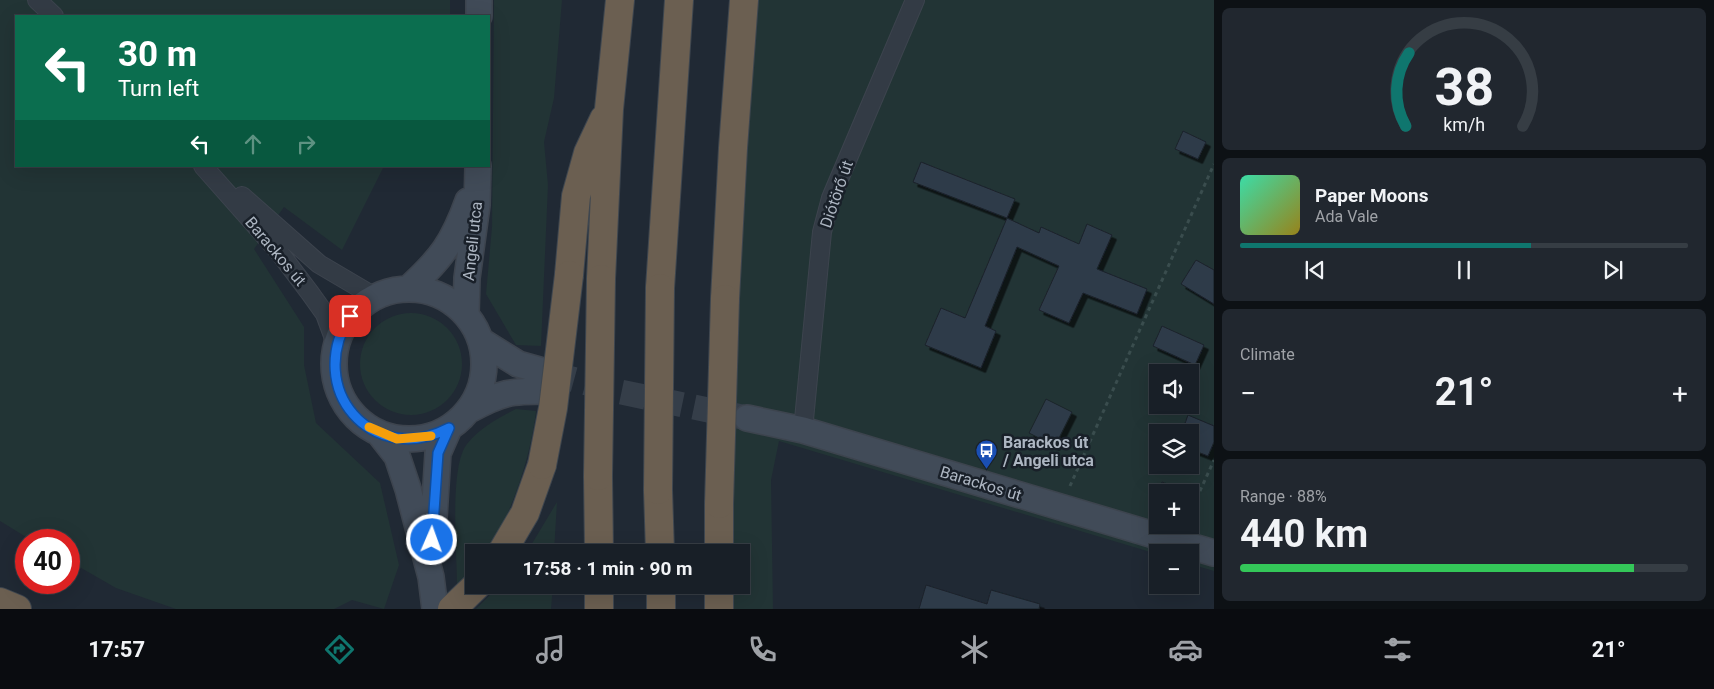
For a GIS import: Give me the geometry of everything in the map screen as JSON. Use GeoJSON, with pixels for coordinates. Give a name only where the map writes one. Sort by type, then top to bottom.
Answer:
{"type":"FeatureCollection","features":[{"type":"Feature","properties":{"kind":"highway"},"geometry":{"type":"LineString","coordinates":[[599,544],[601,279],[609,109],[620,0]]}},
{"type":"Feature","properties":{"kind":"highway"},"geometry":{"type":"LineString","coordinates":[[660,544],[658,490],[660,288],[679,0]]}},
{"type":"Feature","properties":{"kind":"highway"},"geometry":{"type":"LineString","coordinates":[[719,544],[725,299],[744,0]]}},
{"type":"Feature","properties":{"kind":"highway"},"geometry":{"type":"LineString","coordinates":[[507,544],[525,513],[542,465],[553,408],[579,187],[588,153],[609,109]]}},
{"type":"Feature","properties":{"kind":"highway"},"geometry":{"type":"LineString","coordinates":[[452,609],[468,594]]}},
{"type":"Feature","properties":{"kind":"highway"},"geometry":{"type":"LineString","coordinates":[[599,594],[599,609]]}},
{"type":"Feature","properties":{"kind":"highway"},"geometry":{"type":"LineString","coordinates":[[661,594],[661,609]]}},
{"type":"Feature","properties":{"kind":"highway"},"geometry":{"type":"LineString","coordinates":[[719,594],[719,609]]}},
{"type":"Feature","properties":{"kind":"highway"},"geometry":{"type":"LineString","coordinates":[[0,602],[17,609]]}},
{"type":"Feature","properties":{"kind":"street"},"geometry":{"type":"LineString","coordinates":[[37,0],[53,15]]}},
{"type":"Feature","properties":{"kind":"street"},"geometry":{"type":"LineString","coordinates":[[479,0],[479,15]]}},
{"type":"Feature","properties":{"kind":"street","name":"Diótörő út"},"geometry":{"type":"LineString","coordinates":[[802,430],[822,232],[831,198],[915,0]]}},
{"type":"Feature","properties":{"kind":"street","name":"Barackos út"},"geometry":{"type":"LineString","coordinates":[[204,167],[279,252],[300,279],[325,314],[336,344]]}},
{"type":"Feature","properties":{"kind":"street","name":"Barackos út"},"geometry":{"type":"LineString","coordinates":[[210,167],[319,264],[375,297]]}},
{"type":"Feature","properties":{"kind":"street","name":"Angeli utca"},"geometry":{"type":"LineString","coordinates":[[408,289],[437,261],[458,231],[478,167]]}},
{"type":"Feature","properties":{"kind":"street","name":"Angeli utca"},"geometry":{"type":"LineString","coordinates":[[466,315],[467,278],[478,205],[478,167]]}},
{"type":"Feature","properties":{"kind":"street"},"geometry":{"type":"LineString","coordinates":[[469,410],[477,398],[482,381],[485,355],[481,341],[466,315],[452,301],[446,298],[433,292],[408,289],[391,291],[375,297],[361,305],[350,316],[336,344],[334,361],[336,379],[341,396],[357,417],[379,432],[397,439],[409,439],[436,434],[449,428],[469,410],[495,396],[548,382],[481,341]]}},
{"type":"Feature","properties":{"kind":"street","name":"Barackos út"},"geometry":{"type":"LineString","coordinates":[[747,418],[802,430],[1214,553]]}},
{"type":"Feature","properties":{"kind":"street"},"geometry":{"type":"LineString","coordinates":[[431,578],[438,453],[449,428]]}},
{"type":"Feature","properties":{"kind":"street"},"geometry":{"type":"LineString","coordinates":[[379,432],[397,456],[408,489],[431,578],[435,609]]}},
{"type":"Feature","properties":{"kind":"path"},"geometry":{"type":"LineString","coordinates":[[1060,507],[1214,164]]}},
{"type":"Feature","properties":{"kind":"path"},"geometry":{"type":"LineString","coordinates":[[1199,493],[1214,460]]}},
{"type":"Feature","properties":{"kind":"shaded area"},"geometry":{"type":"Polygon","coordinates":[[[0,0],[450,0],[450,15],[15,15],[15,167],[384,167],[342,250],[284,207],[254,249],[304,327],[304,365],[316,423],[380,483],[399,565],[384,609],[352,600],[334,609],[176,609],[116,588],[80,567],[80,529],[15,530],[0,521],[0,0]]]}},
{"type":"Feature","properties":{"kind":"shaded area"},"geometry":{"type":"Polygon","coordinates":[[[494,0],[562,0],[554,98],[544,142],[548,185],[541,346],[516,345],[486,294],[492,227],[494,0]]]}},
{"type":"Feature","properties":{"kind":"shaded area"},"geometry":{"type":"Polygon","coordinates":[[[758,0],[1214,0],[1214,571],[1199,567],[1199,544],[1149,544],[1149,552],[779,441],[771,480],[773,609],[731,609],[731,594],[750,594],[750,544],[731,544],[742,153],[758,0]]]}},
{"type":"Feature","properties":{"kind":"shaded area"},"geometry":{"type":"Polygon","coordinates":[[[411,313],[421,314],[440,321],[454,335],[461,354],[461,374],[454,393],[440,407],[421,414],[411,415],[401,414],[382,407],[368,393],[361,374],[360,364],[361,354],[368,335],[382,321],[401,314],[411,313]]]}},
{"type":"Feature","properties":{"kind":"shaded area"},"geometry":{"type":"Polygon","coordinates":[[[516,409],[536,411],[530,446],[512,504],[491,544],[465,544],[465,576],[457,584],[455,511],[461,455],[467,444],[483,428],[516,409]]]}},
{"type":"Feature","properties":{"kind":"shaded area"},"geometry":{"type":"Polygon","coordinates":[[[557,502],[554,544],[532,544],[557,502]]]}},
{"type":"Feature","properties":{"kind":"shaded area"},"geometry":{"type":"Polygon","coordinates":[[[491,594],[552,594],[551,609],[476,609],[491,594]]]}},
{"type":"Feature","properties":{"kind":"building"},"geometry":{"type":"Polygon","coordinates":[[[1183,131],[1206,142],[1198,159],[1175,149],[1183,131]]]}},
{"type":"Feature","properties":{"kind":"building"},"geometry":{"type":"Polygon","coordinates":[[[921,162],[1015,199],[1007,218],[913,182],[921,162]]]}},
{"type":"Feature","properties":{"kind":"building"},"geometry":{"type":"Polygon","coordinates":[[[1007,218],[1039,233],[1041,227],[1079,244],[1087,224],[1112,235],[1097,269],[1147,289],[1137,314],[1083,293],[1069,323],[1039,310],[1059,266],[1017,247],[985,326],[996,331],[981,368],[925,345],[941,308],[965,318],[1007,218]]]}},
{"type":"Feature","properties":{"kind":"building"},"geometry":{"type":"Polygon","coordinates":[[[1196,260],[1214,270],[1214,304],[1181,284],[1196,260]]]}},
{"type":"Feature","properties":{"kind":"building"},"geometry":{"type":"Polygon","coordinates":[[[1162,326],[1204,345],[1195,364],[1153,346],[1162,326]]]}},
{"type":"Feature","properties":{"kind":"building"},"geometry":{"type":"Polygon","coordinates":[[[1046,399],[1072,412],[1055,446],[1029,433],[1046,399]]]}},
{"type":"Feature","properties":{"kind":"building"},"geometry":{"type":"Polygon","coordinates":[[[1188,415],[1214,426],[1214,442],[1208,456],[1199,452],[1199,424],[1185,424],[1188,415]]]}},
{"type":"Feature","properties":{"kind":"building"},"geometry":{"type":"Polygon","coordinates":[[[926,585],[987,604],[991,590],[1040,604],[1039,609],[919,609],[926,585]]]}},
{"type":"Feature","properties":{"kind":"tunnel"},"geometry":{"type":"LineString","coordinates":[[550,373],[616,391],[742,417]]}},
{"type":"Feature","properties":{"kind":"slow traffic"},"geometry":{"type":"LineString","coordinates":[[369,427],[397,439],[431,436]]}},
{"type":"Feature","properties":{"kind":"place","name":"Barackos út / Angeli utca"},"geometry":{"type":"Point","coordinates":[987,470]}},
{"type":"Feature","properties":{"kind":"route"},"geometry":{"type":"LineString","coordinates":[[350,316],[336,344],[334,361],[336,379],[341,396],[350,411],[363,423],[397,439],[423,438],[449,428],[438,453],[432,540]]}}]}
